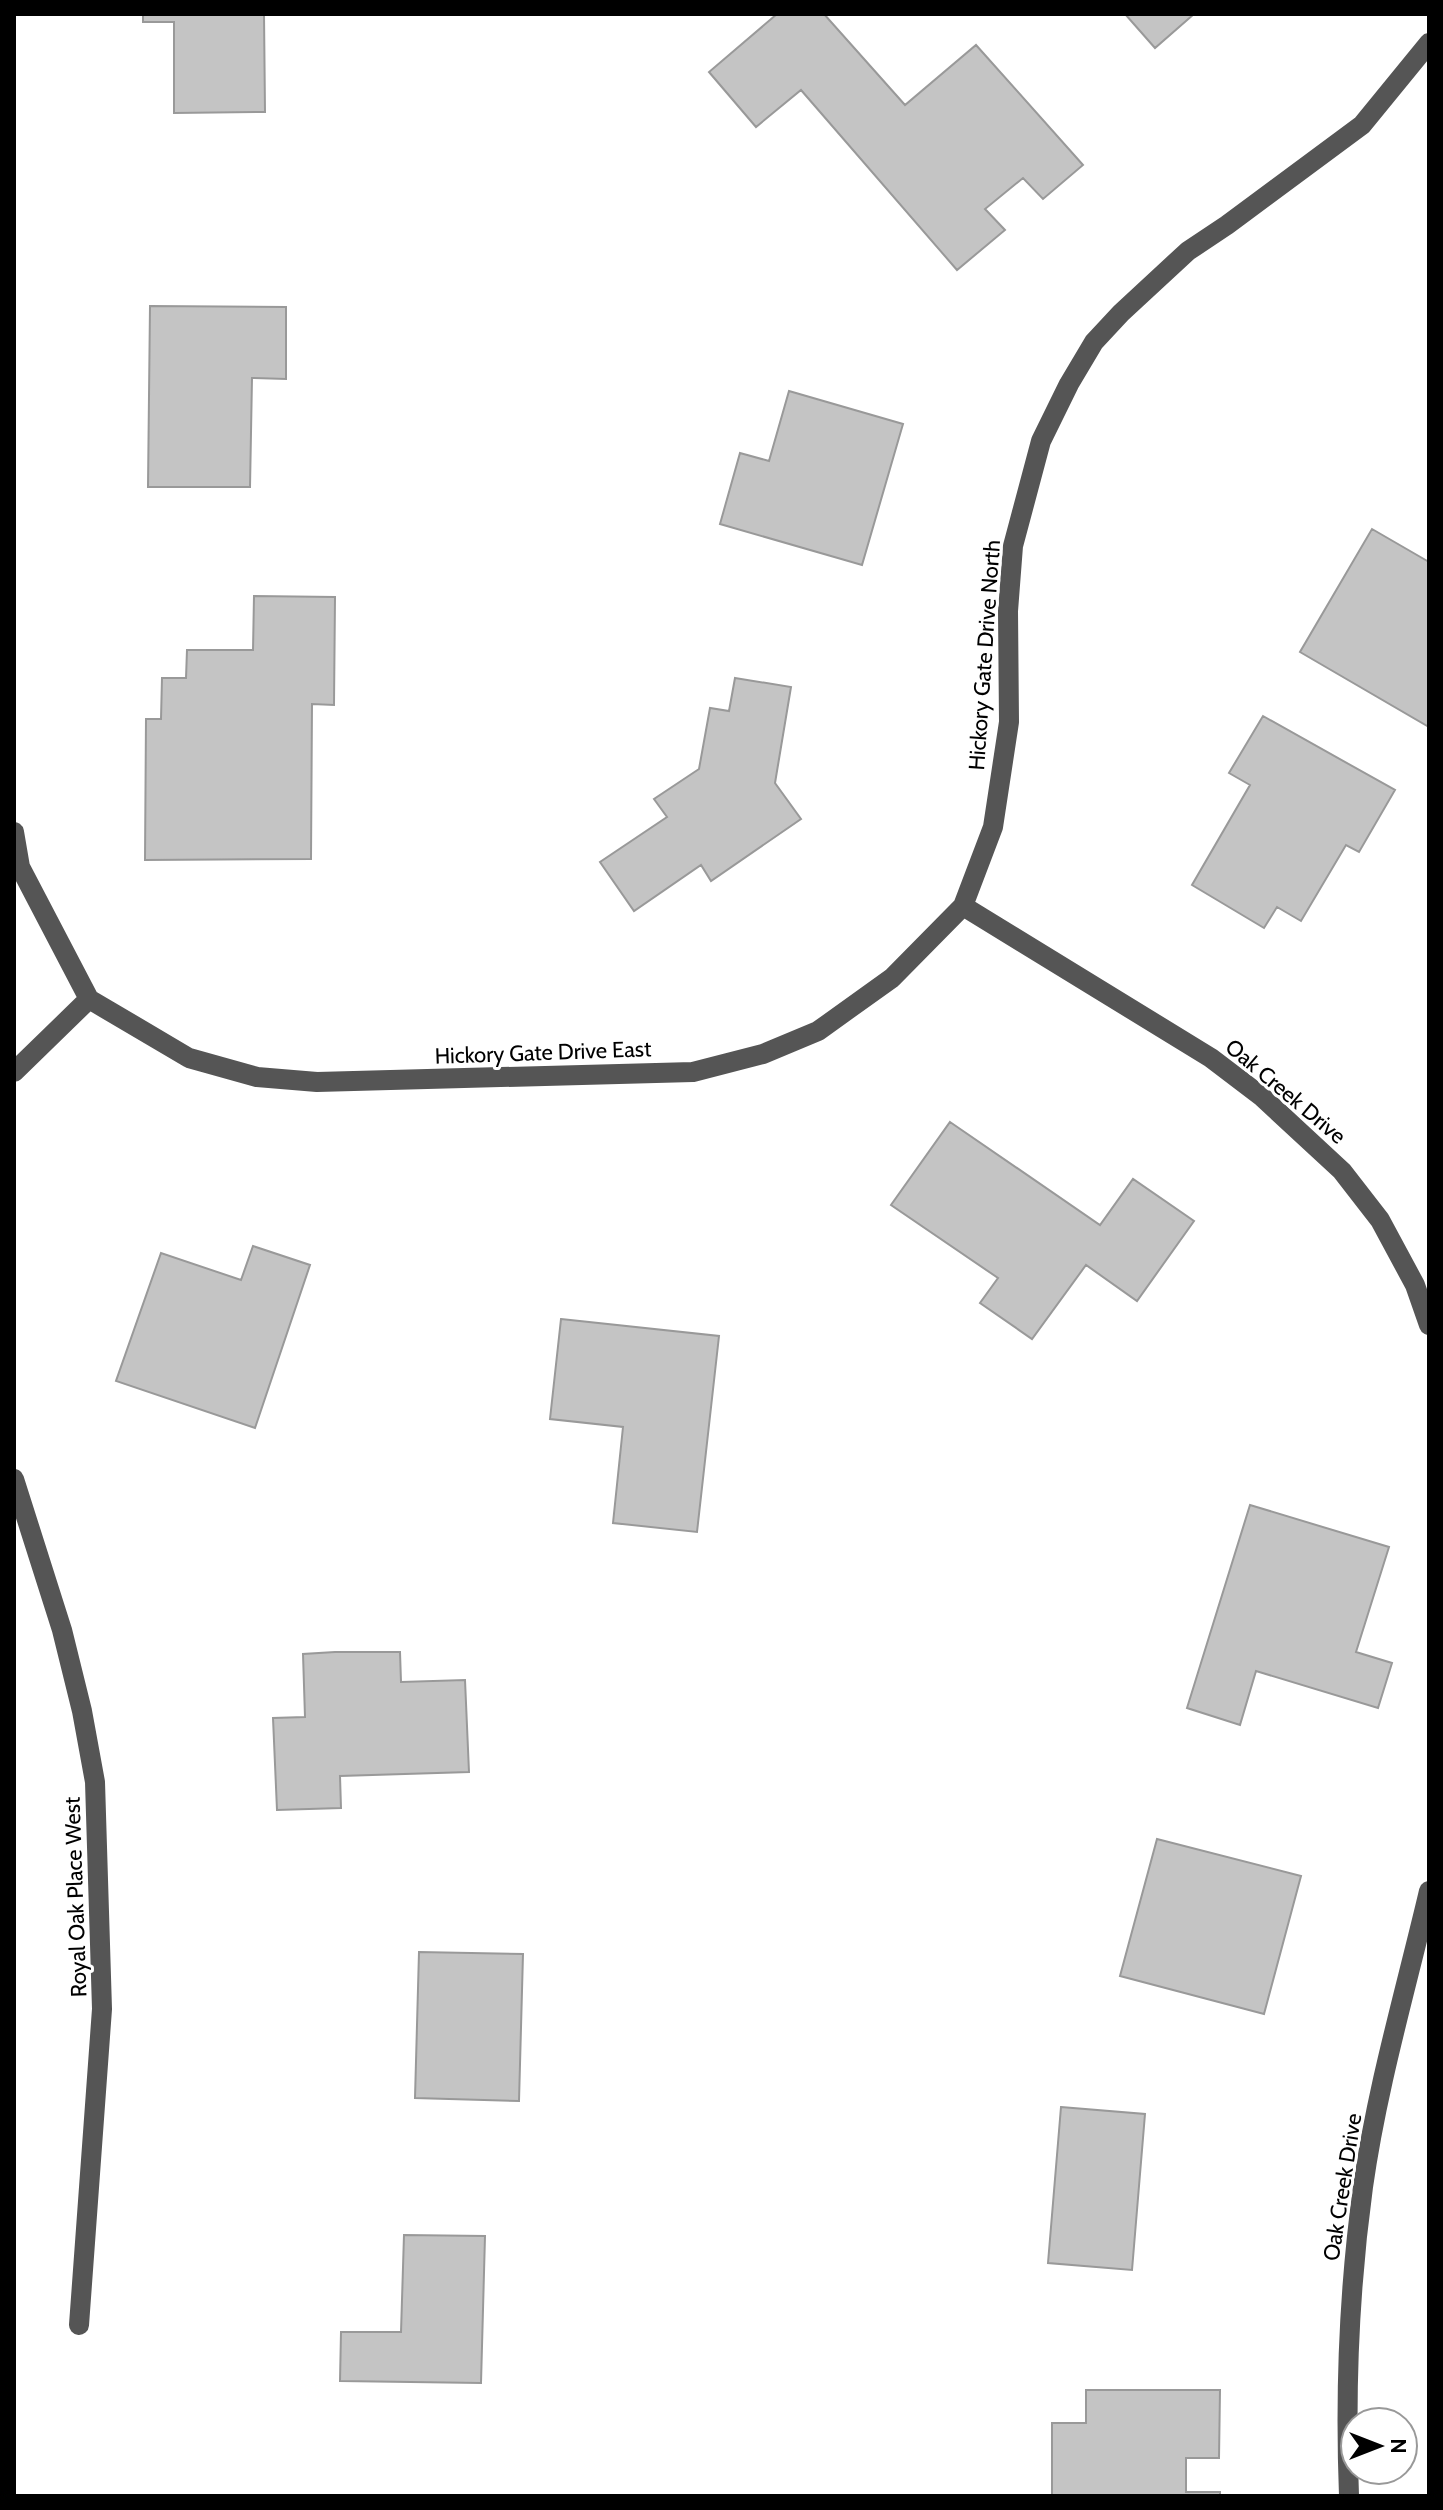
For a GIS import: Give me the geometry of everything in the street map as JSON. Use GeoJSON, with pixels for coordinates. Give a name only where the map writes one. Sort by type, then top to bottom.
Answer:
{"type":"FeatureCollection","features":[{"type":"Feature","properties":{"kind":"street","name":"Hickory Gate Drive North"},"geometry":{"type":"LineString","coordinates":[[963,906],[993,827],[1009,722],[1008,611],[1013,546],[1041,441],[1069,384],[1094,342],[1121,313],[1188,251],[1362,125],[1429,43]]}},
{"type":"Feature","properties":{"kind":"street"},"geometry":{"type":"LineString","coordinates":[[14,832],[20,867],[89,999],[14,1072]]}},
{"type":"Feature","properties":{"kind":"street","name":"Hickory Gate Drive East"},"geometry":{"type":"LineString","coordinates":[[89,999],[189,1058],[257,1077],[317,1082],[693,1072],[763,1054],[818,1031],[892,978],[963,906]]}},
{"type":"Feature","properties":{"kind":"street","name":"Oak Creek Drive"},"geometry":{"type":"LineString","coordinates":[[963,906],[1211,1058],[1261,1096],[1342,1171],[1380,1220],[1415,1285],[1429,1325]]}},
{"type":"Feature","properties":{"kind":"street","name":"Royal Oak Place West"},"geometry":{"type":"LineString","coordinates":[[14,1479],[62,1630],[95,1782],[102,2009],[79,2325]]}},
{"type":"Feature","properties":{"kind":"street","name":"Oak Creek Drive"},"geometry":{"type":"LineString","coordinates":[[1349,2496],[1350,2306],[1363,2185],[1388,2060],[1429,1891]]}},
{"type":"Feature","properties":{"kind":"building"},"geometry":{"type":"Polygon","coordinates":[[[143,14],[264,14],[265,112],[174,113],[174,22],[143,22],[143,14]]]}},
{"type":"Feature","properties":{"kind":"building"},"geometry":{"type":"Polygon","coordinates":[[[777,14],[824,14],[905,105],[976,45],[1083,165],[1043,199],[1023,178],[985,209],[1005,230],[957,270],[801,90],[756,127],[709,72],[777,14]]]}},
{"type":"Feature","properties":{"kind":"building"},"geometry":{"type":"Polygon","coordinates":[[[1125,14],[1194,14],[1155,48],[1125,14]]]}},
{"type":"Feature","properties":{"kind":"building"},"geometry":{"type":"Polygon","coordinates":[[[150,306],[286,307],[286,379],[252,378],[250,487],[148,487],[150,306]]]}},
{"type":"Feature","properties":{"kind":"building"},"geometry":{"type":"Polygon","coordinates":[[[789,391],[903,424],[862,565],[720,524],[740,453],[769,461],[789,391]]]}},
{"type":"Feature","properties":{"kind":"building"},"geometry":{"type":"Polygon","coordinates":[[[1372,529],[1429,562],[1429,727],[1300,652],[1372,529]]]}},
{"type":"Feature","properties":{"kind":"building"},"geometry":{"type":"Polygon","coordinates":[[[254,596],[335,597],[334,705],[312,704],[311,859],[145,860],[146,719],[161,719],[162,678],[186,678],[187,650],[253,650],[254,596]]]}},
{"type":"Feature","properties":{"kind":"building"},"geometry":{"type":"Polygon","coordinates":[[[735,678],[791,687],[775,783],[801,819],[711,881],[701,865],[634,911],[600,862],[667,817],[654,799],[699,769],[710,708],[729,711],[735,678]]]}},
{"type":"Feature","properties":{"kind":"building"},"geometry":{"type":"Polygon","coordinates":[[[1263,716],[1395,790],[1359,852],[1346,845],[1301,921],[1277,907],[1264,928],[1192,885],[1250,785],[1229,773],[1263,716]]]}},
{"type":"Feature","properties":{"kind":"building"},"geometry":{"type":"Polygon","coordinates":[[[950,1122],[1100,1225],[1133,1179],[1194,1221],[1137,1301],[1086,1265],[1032,1339],[980,1303],[998,1278],[891,1205],[950,1122]]]}},
{"type":"Feature","properties":{"kind":"building"},"geometry":{"type":"Polygon","coordinates":[[[253,1246],[310,1265],[255,1428],[116,1381],[161,1253],[241,1280],[253,1246]]]}},
{"type":"Feature","properties":{"kind":"building"},"geometry":{"type":"Polygon","coordinates":[[[561,1319],[719,1336],[697,1532],[613,1523],[623,1427],[550,1419],[561,1319]]]}},
{"type":"Feature","properties":{"kind":"building"},"geometry":{"type":"Polygon","coordinates":[[[1250,1505],[1389,1547],[1356,1652],[1392,1663],[1378,1708],[1256,1671],[1240,1725],[1187,1708],[1250,1505]]]}},
{"type":"Feature","properties":{"kind":"building"},"geometry":{"type":"Polygon","coordinates":[[[400,1652],[401,1682],[465,1680],[469,1772],[340,1776],[341,1808],[277,1810],[273,1718],[305,1717],[303,1654],[400,1652]]]}},
{"type":"Feature","properties":{"kind":"building"},"geometry":{"type":"Polygon","coordinates":[[[1157,1839],[1301,1876],[1264,2014],[1120,1976],[1157,1839]]]}},
{"type":"Feature","properties":{"kind":"building"},"geometry":{"type":"Polygon","coordinates":[[[419,1952],[523,1954],[519,2101],[415,2098],[419,1952]]]}},
{"type":"Feature","properties":{"kind":"building"},"geometry":{"type":"Polygon","coordinates":[[[1061,2107],[1145,2114],[1132,2270],[1048,2263],[1061,2107]]]}},
{"type":"Feature","properties":{"kind":"building"},"geometry":{"type":"Polygon","coordinates":[[[404,2235],[485,2236],[481,2383],[340,2381],[341,2332],[401,2332],[404,2235]]]}},
{"type":"Feature","properties":{"kind":"building"},"geometry":{"type":"Polygon","coordinates":[[[1086,2390],[1220,2390],[1219,2458],[1186,2458],[1186,2492],[1220,2492],[1220,2496],[1052,2496],[1052,2423],[1086,2423],[1086,2390]]]}}]}
